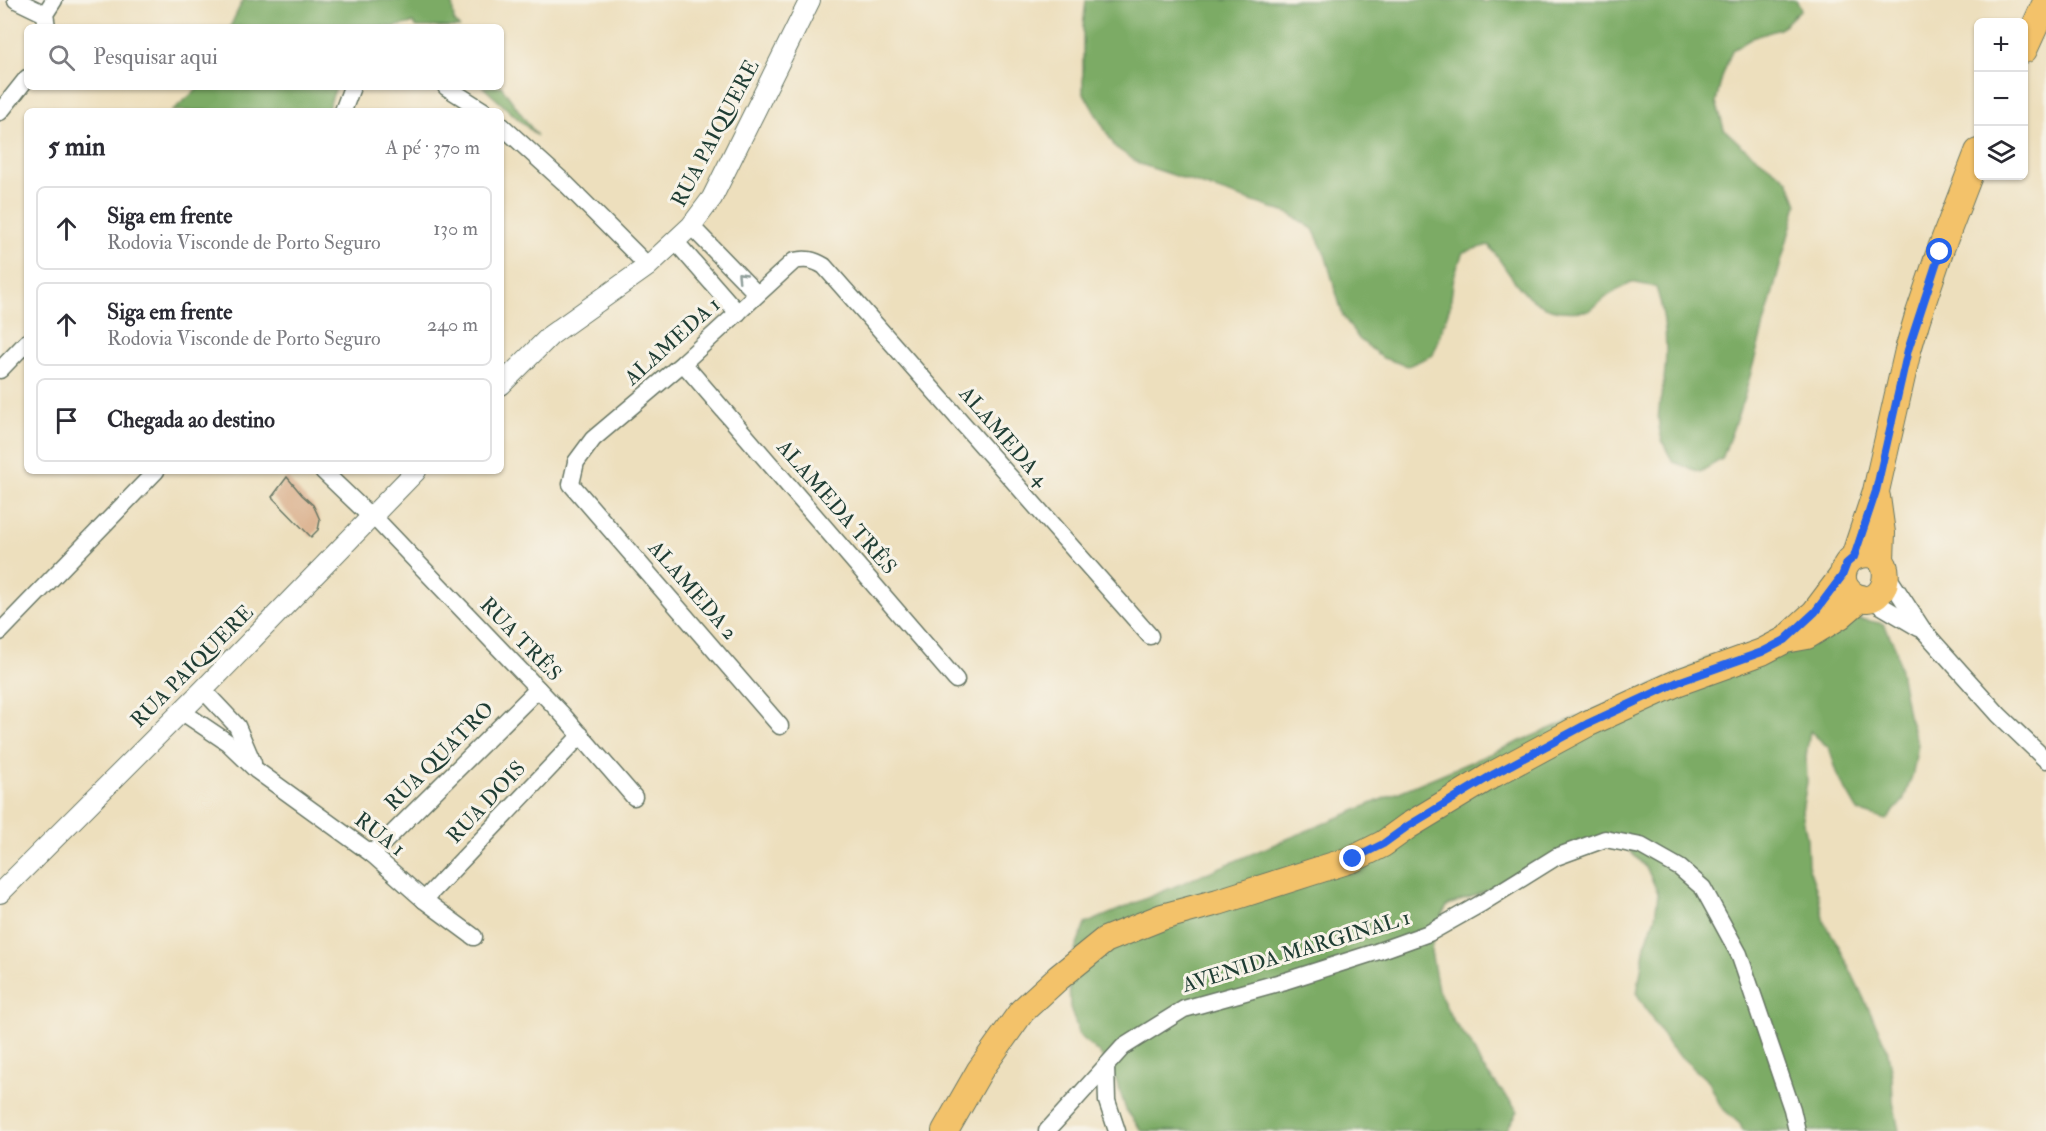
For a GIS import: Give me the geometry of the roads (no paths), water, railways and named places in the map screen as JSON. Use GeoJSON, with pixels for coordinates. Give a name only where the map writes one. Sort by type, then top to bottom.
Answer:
{"type":"FeatureCollection","features":[{"type":"Feature","properties":{"kind":"main road"},"geometry":{"type":"LineString","coordinates":[[2028,41],[2046,2]]}},
{"type":"Feature","properties":{"kind":"main road"},"geometry":{"type":"LineString","coordinates":[[945,1131],[980,1070],[1022,1011],[1105,940],[1162,917],[1218,902],[1353,859],[1383,844],[1408,826],[1494,774],[1587,724],[1678,682],[1762,652],[1785,640],[1815,612],[1848,566],[1876,491],[1908,350],[1940,252],[1974,163]]}},
{"type":"Feature","properties":{"kind":"main road"},"geometry":{"type":"LineString","coordinates":[[1785,640],[1807,636],[1865,598],[1881,591],[1884,568],[1876,491]]}},
{"type":"Feature","properties":{"kind":"main road"},"geometry":{"type":"LineString","coordinates":[[1848,566],[1868,554],[1884,568]]}},
{"type":"Feature","properties":{"kind":"main road"},"geometry":{"type":"LineString","coordinates":[[1848,566],[1848,591],[1865,598]]}},
{"type":"Feature","properties":{"kind":"street"},"geometry":{"type":"LineString","coordinates":[[16,0],[46,21],[54,0]]}},
{"type":"Feature","properties":{"kind":"street","name":"RUA PAIQUERE"},"geometry":{"type":"LineString","coordinates":[[504,382],[550,335],[648,266],[692,226],[712,198],[810,0]]}},
{"type":"Feature","properties":{"kind":"street"},"geometry":{"type":"LineString","coordinates":[[0,112],[24,82]]}},
{"type":"Feature","properties":{"kind":"street"},"geometry":{"type":"LineString","coordinates":[[344,108],[351,90]]}},
{"type":"Feature","properties":{"kind":"street"},"geometry":{"type":"LineString","coordinates":[[451,90],[479,108]]}},
{"type":"Feature","properties":{"kind":"street"},"geometry":{"type":"LineString","coordinates":[[504,128],[566,184],[648,266]]}},
{"type":"Feature","properties":{"kind":"street"},"geometry":{"type":"LineString","coordinates":[[692,226],[758,294]]}},
{"type":"Feature","properties":{"kind":"street"},"geometry":{"type":"LineString","coordinates":[[675,241],[738,313]]}},
{"type":"Feature","properties":{"kind":"street","name":"ALAMEDA 1"},"geometry":{"type":"LineString","coordinates":[[571,484],[576,462],[593,439],[683,363],[794,261],[814,260],[824,266]]}},
{"type":"Feature","properties":{"kind":"street","name":"ALAMEDA 4"},"geometry":{"type":"LineString","coordinates":[[824,266],[1150,636]]}},
{"type":"Feature","properties":{"kind":"street"},"geometry":{"type":"LineString","coordinates":[[0,370],[24,345]]}},
{"type":"Feature","properties":{"kind":"street","name":"ALAMEDA TRÊS"},"geometry":{"type":"LineString","coordinates":[[683,363],[956,680]]}},
{"type":"Feature","properties":{"kind":"street"},"geometry":{"type":"LineString","coordinates":[[0,632],[153,474]]}},
{"type":"Feature","properties":{"kind":"street","name":"RUA TRÊS"},"geometry":{"type":"LineString","coordinates":[[326,474],[372,516],[538,689],[633,797]]}},
{"type":"Feature","properties":{"kind":"street","name":"RUA PAIQUERE"},"geometry":{"type":"LineString","coordinates":[[4,883],[181,711],[413,474]]}},
{"type":"Feature","properties":{"kind":"street","name":"ALAMEDA 2"},"geometry":{"type":"LineString","coordinates":[[571,484],[780,726]]}},
{"type":"Feature","properties":{"kind":"street"},"geometry":{"type":"LineString","coordinates":[[1884,568],[1923,630],[1999,715],[2046,760]]}},
{"type":"Feature","properties":{"kind":"street"},"geometry":{"type":"LineString","coordinates":[[1865,598],[1923,630]]}},
{"type":"Feature","properties":{"kind":"street","name":"RUA QUATRO"},"geometry":{"type":"LineString","coordinates":[[372,854],[538,689]]}},
{"type":"Feature","properties":{"kind":"street"},"geometry":{"type":"LineString","coordinates":[[202,690],[237,726],[256,770]]}},
{"type":"Feature","properties":{"kind":"street","name":"RUA 1"},"geometry":{"type":"LineString","coordinates":[[181,711],[227,742],[256,770],[372,854],[424,900],[474,937]]}},
{"type":"Feature","properties":{"kind":"street","name":"RUA DOIS"},"geometry":{"type":"LineString","coordinates":[[424,900],[580,735]]}},
{"type":"Feature","properties":{"kind":"street","name":"AVENIDA MARGINAL 1"},"geometry":{"type":"LineString","coordinates":[[1047,1131],[1123,1047],[1184,1009],[1319,970],[1429,933],[1556,857],[1605,839],[1641,846],[1680,868],[1703,888],[1739,954],[1792,1109],[1797,1131]]}},
{"type":"Feature","properties":{"kind":"street"},"geometry":{"type":"LineString","coordinates":[[1106,1066],[1107,1101],[1117,1131]]}}]}
